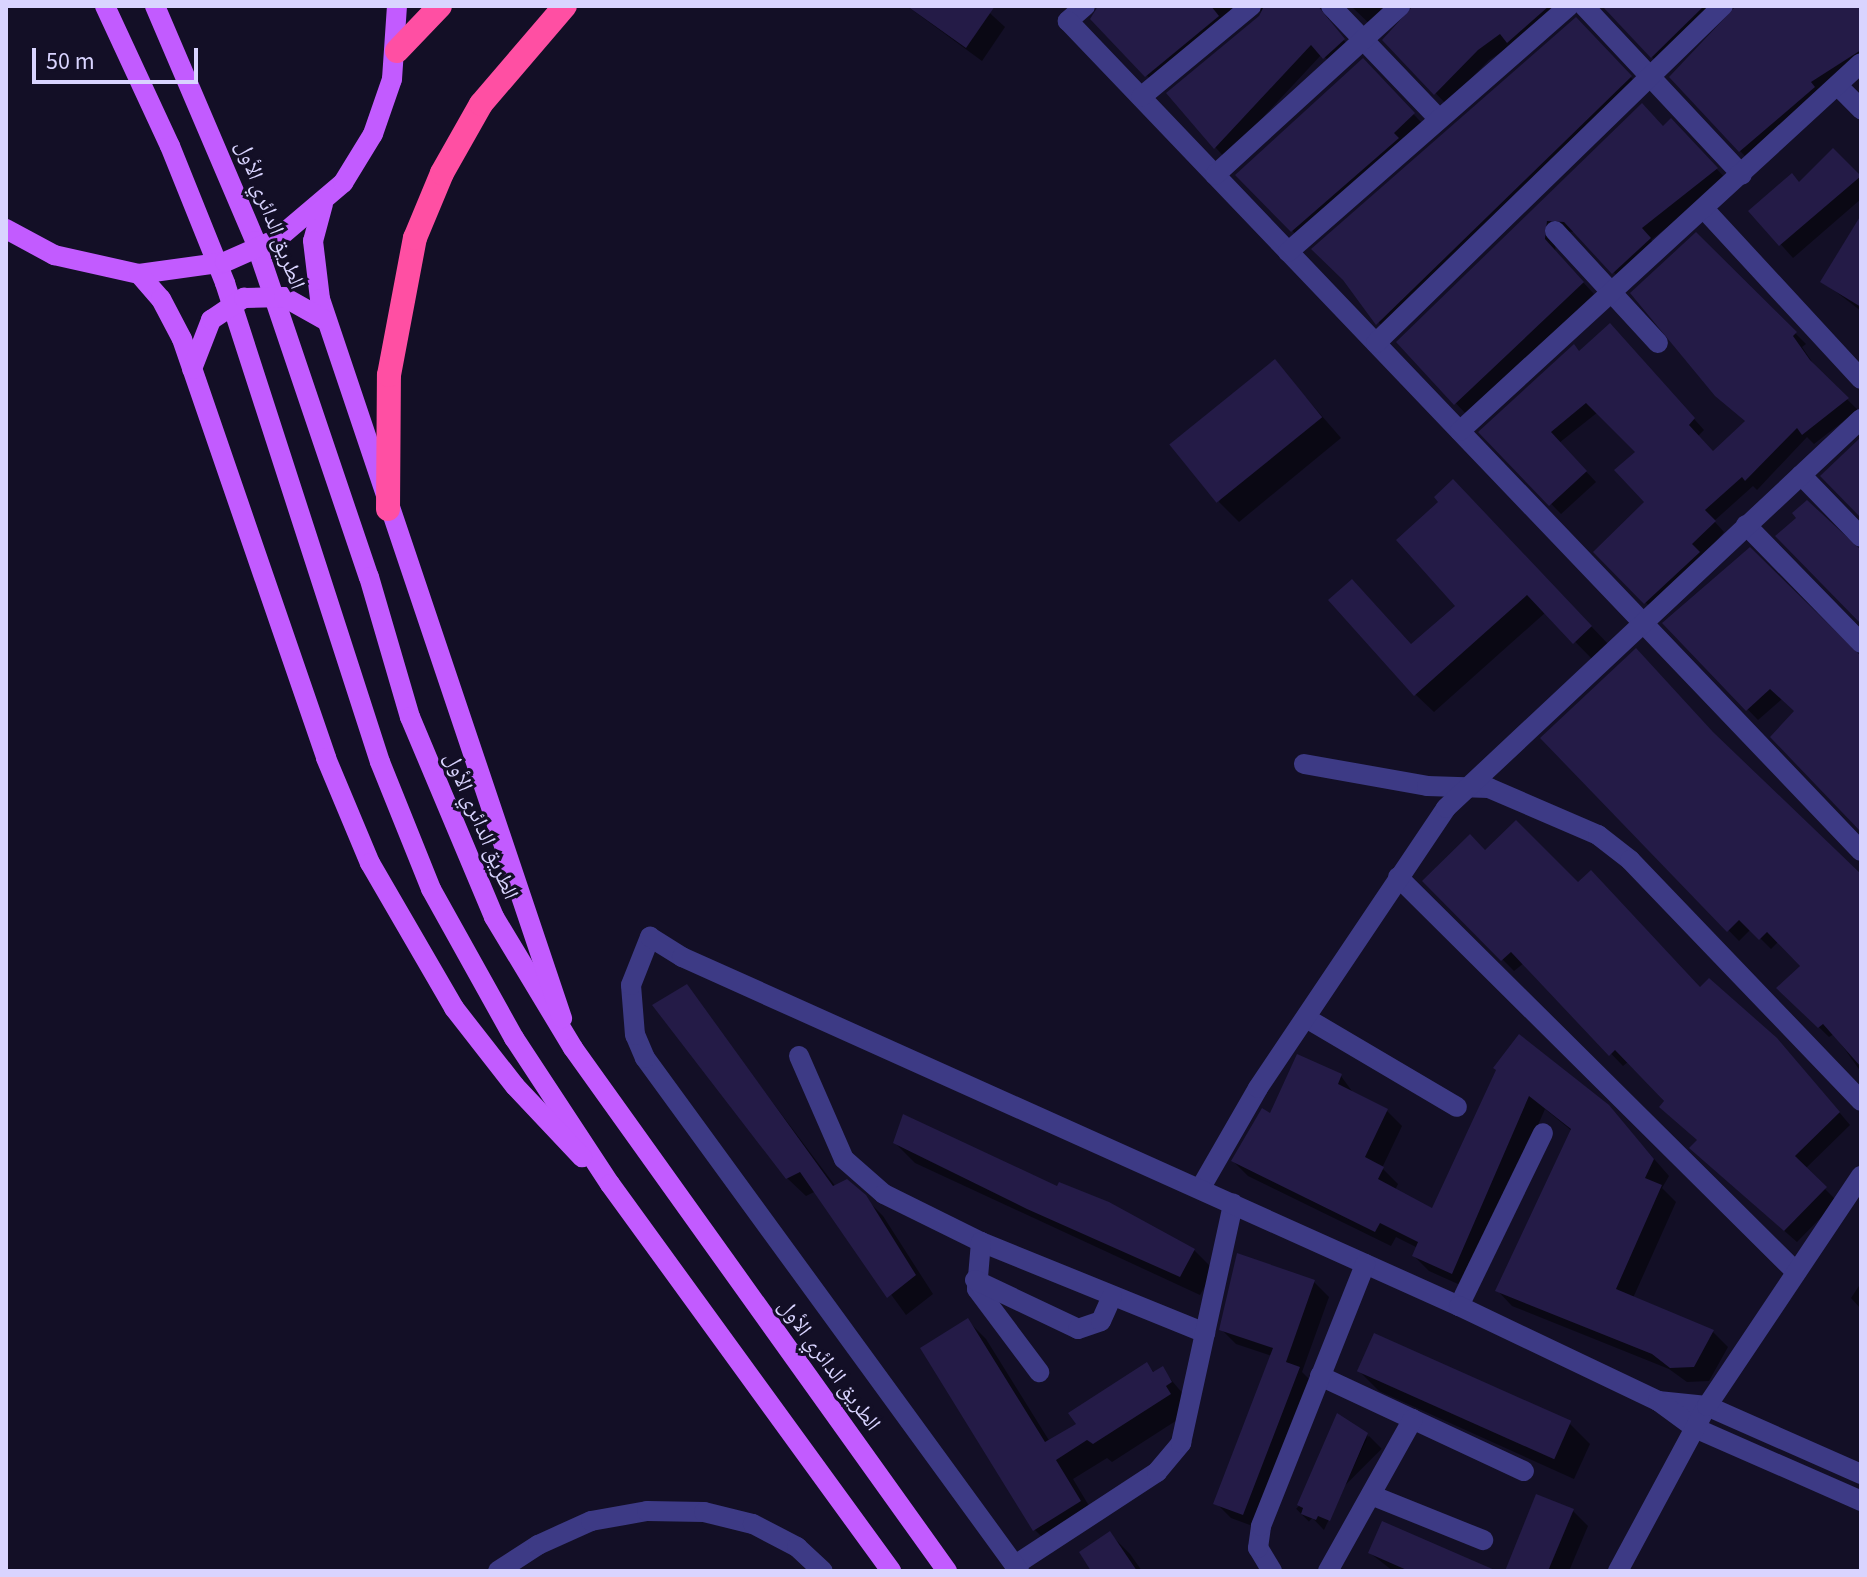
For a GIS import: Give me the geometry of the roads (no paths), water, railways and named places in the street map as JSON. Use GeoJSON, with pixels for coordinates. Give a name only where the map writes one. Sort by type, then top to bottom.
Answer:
{"type":"FeatureCollection","features":[{"type":"Feature","properties":{"kind":"highway"},"geometry":{"type":"LineString","coordinates":[[397,51],[440,6]]}},
{"type":"Feature","properties":{"kind":"highway"},"geometry":{"type":"LineString","coordinates":[[388,509],[389,375],[415,238],[442,173],[481,104],[565,6]]}},
{"type":"Feature","properties":{"kind":"main road"},"geometry":{"type":"LineString","coordinates":[[105,6],[201,220],[326,589],[395,805],[431,889],[514,1038],[610,1184],[891,1571]]}},
{"type":"Feature","properties":{"kind":"main road","name":"الطريق الدائري الأول"},"geometry":{"type":"LineString","coordinates":[[155,6],[255,241],[369,577],[410,717],[462,850],[515,957],[573,1048],[947,1571]]}},
{"type":"Feature","properties":{"kind":"main road"},"geometry":{"type":"LineString","coordinates":[[6,229],[54,255],[139,274],[197,269],[252,252],[323,204],[373,134],[397,51],[397,6]]}},
{"type":"Feature","properties":{"kind":"main road"},"geometry":{"type":"LineString","coordinates":[[323,204],[312,260],[327,321],[388,509],[573,1048]]}},
{"type":"Feature","properties":{"kind":"main road"},"geometry":{"type":"LineString","coordinates":[[139,274],[170,314],[192,369],[326,758],[389,901],[487,1052],[544,1119],[610,1184]]}},
{"type":"Feature","properties":{"kind":"main road"},"geometry":{"type":"LineString","coordinates":[[192,369],[211,320],[244,298],[284,297],[327,321]]}},
{"type":"Feature","properties":{"kind":"street"},"geometry":{"type":"LineString","coordinates":[[1085,6],[1068,21],[1861,851]]}},
{"type":"Feature","properties":{"kind":"street"},"geometry":{"type":"LineString","coordinates":[[1141,97],[1251,6]]}},
{"type":"Feature","properties":{"kind":"street"},"geometry":{"type":"LineString","coordinates":[[1331,6],[1363,43],[1439,119]]}},
{"type":"Feature","properties":{"kind":"street"},"geometry":{"type":"LineString","coordinates":[[1215,175],[1400,6]]}},
{"type":"Feature","properties":{"kind":"street"},"geometry":{"type":"LineString","coordinates":[[1288,252],[1569,6]]}},
{"type":"Feature","properties":{"kind":"street"},"geometry":{"type":"LineString","coordinates":[[1584,6],[1742,175]]}},
{"type":"Feature","properties":{"kind":"street"},"geometry":{"type":"LineString","coordinates":[[1376,343],[1723,6]]}},
{"type":"Feature","properties":{"kind":"street"},"geometry":{"type":"LineString","coordinates":[[1460,431],[1610,291],[1705,210],[1861,63]]}},
{"type":"Feature","properties":{"kind":"street"},"geometry":{"type":"LineString","coordinates":[[1838,86],[1861,109]]}},
{"type":"Feature","properties":{"kind":"street"},"geometry":{"type":"LineString","coordinates":[[1705,210],[1861,379]]}},
{"type":"Feature","properties":{"kind":"street"},"geometry":{"type":"LineString","coordinates":[[1555,231],[1658,343]]}},
{"type":"Feature","properties":{"kind":"street"},"geometry":{"type":"LineString","coordinates":[[1200,1189],[1398,877],[1464,787],[1861,419]]}},
{"type":"Feature","properties":{"kind":"street"},"geometry":{"type":"LineString","coordinates":[[1801,475],[1861,537]]}},
{"type":"Feature","properties":{"kind":"street"},"geometry":{"type":"LineString","coordinates":[[1746,525],[1861,643]]}},
{"type":"Feature","properties":{"kind":"street"},"geometry":{"type":"LineString","coordinates":[[1304,764],[1513,795],[1587,829],[1620,851],[1861,1101]]}},
{"type":"Feature","properties":{"kind":"street"},"geometry":{"type":"LineString","coordinates":[[1398,877],[1796,1272]]}},
{"type":"Feature","properties":{"kind":"street"},"geometry":{"type":"LineString","coordinates":[[1233,1204],[1187,1428],[1171,1458],[1017,1568],[645,1058],[631,1010],[637,961],[650,937],[682,957],[1200,1189],[1459,1306],[1658,1401],[1695,1428],[1861,1501]]}},
{"type":"Feature","properties":{"kind":"street"},"geometry":{"type":"LineString","coordinates":[[1306,1018],[1457,1107]]}},
{"type":"Feature","properties":{"kind":"street"},"geometry":{"type":"LineString","coordinates":[[799,1056],[844,1159],[861,1178],[981,1242],[1205,1333]]}},
{"type":"Feature","properties":{"kind":"street"},"geometry":{"type":"LineString","coordinates":[[1459,1306],[1543,1133]]}},
{"type":"Feature","properties":{"kind":"street"},"geometry":{"type":"LineString","coordinates":[[1618,1571],[1707,1406],[1861,1176]]}},
{"type":"Feature","properties":{"kind":"street"},"geometry":{"type":"LineString","coordinates":[[981,1242],[975,1280],[982,1297],[1039,1372]]}},
{"type":"Feature","properties":{"kind":"street"},"geometry":{"type":"LineString","coordinates":[[1272,1571],[1262,1559],[1258,1536],[1365,1264]]}},
{"type":"Feature","properties":{"kind":"street"},"geometry":{"type":"LineString","coordinates":[[975,1280],[1078,1329],[1101,1321],[1112,1296]]}},
{"type":"Feature","properties":{"kind":"street"},"geometry":{"type":"LineString","coordinates":[[1320,1376],[1524,1471]]}},
{"type":"Feature","properties":{"kind":"street"},"geometry":{"type":"LineString","coordinates":[[1658,1401],[1707,1406],[1861,1474]]}},
{"type":"Feature","properties":{"kind":"street"},"geometry":{"type":"LineString","coordinates":[[1328,1571],[1413,1419]]}},
{"type":"Feature","properties":{"kind":"street"},"geometry":{"type":"LineString","coordinates":[[1371,1495],[1483,1540]]}},
{"type":"Feature","properties":{"kind":"street"},"geometry":{"type":"LineString","coordinates":[[498,1571],[538,1545],[591,1521],[647,1511],[704,1512],[753,1524],[797,1547],[823,1571]]}}]}
